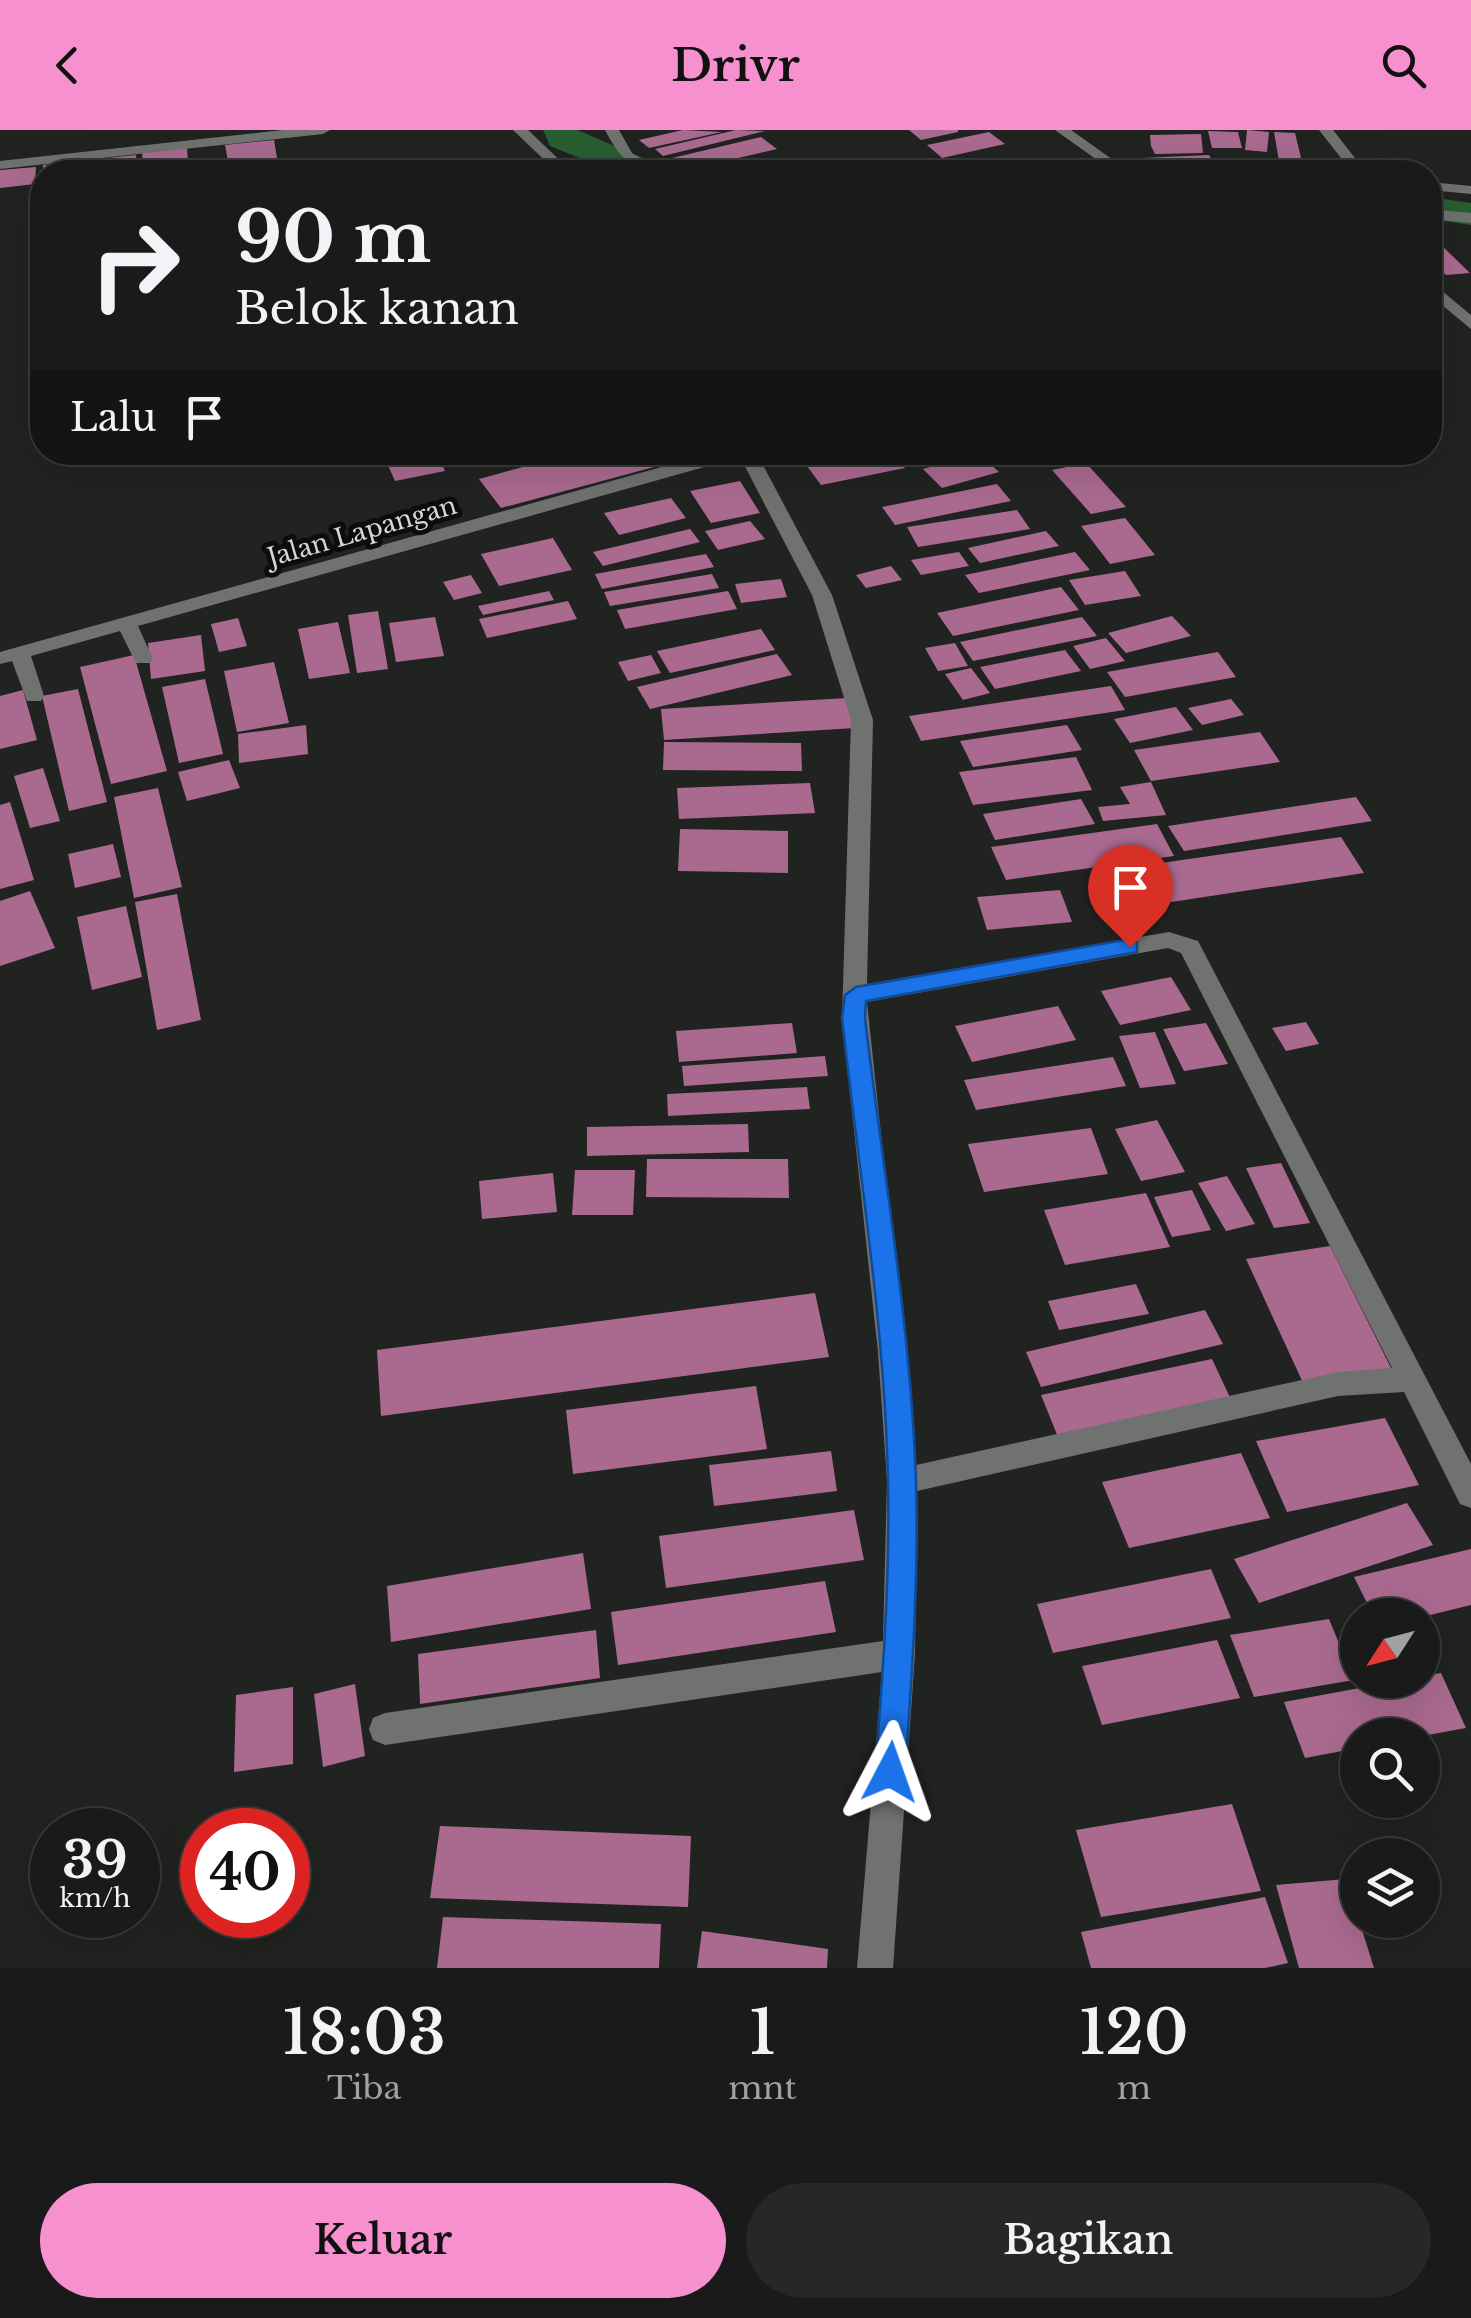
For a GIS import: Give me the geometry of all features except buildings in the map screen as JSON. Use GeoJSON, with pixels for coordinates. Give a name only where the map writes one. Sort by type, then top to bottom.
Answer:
{"type":"FeatureCollection","features":[{"type":"Feature","properties":{"kind":"street"},"geometry":{"type":"LineString","coordinates":[[46,160],[323,130]]}},
{"type":"Feature","properties":{"kind":"street"},"geometry":{"type":"LineString","coordinates":[[520,130],[552,160]]}},
{"type":"Feature","properties":{"kind":"street"},"geometry":{"type":"LineString","coordinates":[[612,130],[626,156],[634,160]]}},
{"type":"Feature","properties":{"kind":"street"},"geometry":{"type":"LineString","coordinates":[[1062,130],[1106,160]]}},
{"type":"Feature","properties":{"kind":"street"},"geometry":{"type":"LineString","coordinates":[[1326,130],[1350,160]]}},
{"type":"Feature","properties":{"kind":"street"},"geometry":{"type":"LineString","coordinates":[[0,165],[30,162]]}},
{"type":"Feature","properties":{"kind":"street"},"geometry":{"type":"LineString","coordinates":[[1442,187],[1471,190]]}},
{"type":"Feature","properties":{"kind":"street"},"geometry":{"type":"LineString","coordinates":[[1442,215],[1471,218]]}},
{"type":"Feature","properties":{"kind":"street"},"geometry":{"type":"LineString","coordinates":[[1442,297],[1471,324]]}},
{"type":"Feature","properties":{"kind":"street","name":"Jalan Lapangan"},"geometry":{"type":"LineString","coordinates":[[10,656],[691,465]]}},
{"type":"Feature","properties":{"kind":"street"},"geometry":{"type":"LineString","coordinates":[[754,465],[822,594],[862,720],[854,1018],[892,1352],[902,1481],[899,1654],[875,1968]]}},
{"type":"Feature","properties":{"kind":"street"},"geometry":{"type":"LineString","coordinates":[[126,623],[143,659]]}},
{"type":"Feature","properties":{"kind":"street"},"geometry":{"type":"LineString","coordinates":[[10,656],[34,696]]}},
{"type":"Feature","properties":{"kind":"street"},"geometry":{"type":"LineString","coordinates":[[856,985],[1169,940],[1190,947],[1471,1494]]}},
{"type":"Feature","properties":{"kind":"street"},"geometry":{"type":"LineString","coordinates":[[902,1481],[1338,1384],[1412,1380]]}},
{"type":"Feature","properties":{"kind":"street"},"geometry":{"type":"LineString","coordinates":[[384,1729],[899,1654]]}},
{"type":"Feature","properties":{"kind":"waterway"},"geometry":{"type":"LineString","coordinates":[[560,130],[562,139],[614,160]]}},
{"type":"Feature","properties":{"kind":"waterway"},"geometry":{"type":"LineString","coordinates":[[1442,210],[1471,214]]}},
{"type":"Feature","properties":{"kind":"route"},"geometry":{"type":"LineString","coordinates":[[890,1772],[899,1654],[902,1481],[892,1352],[854,1018],[856,995],[1130,947]]}}]}
